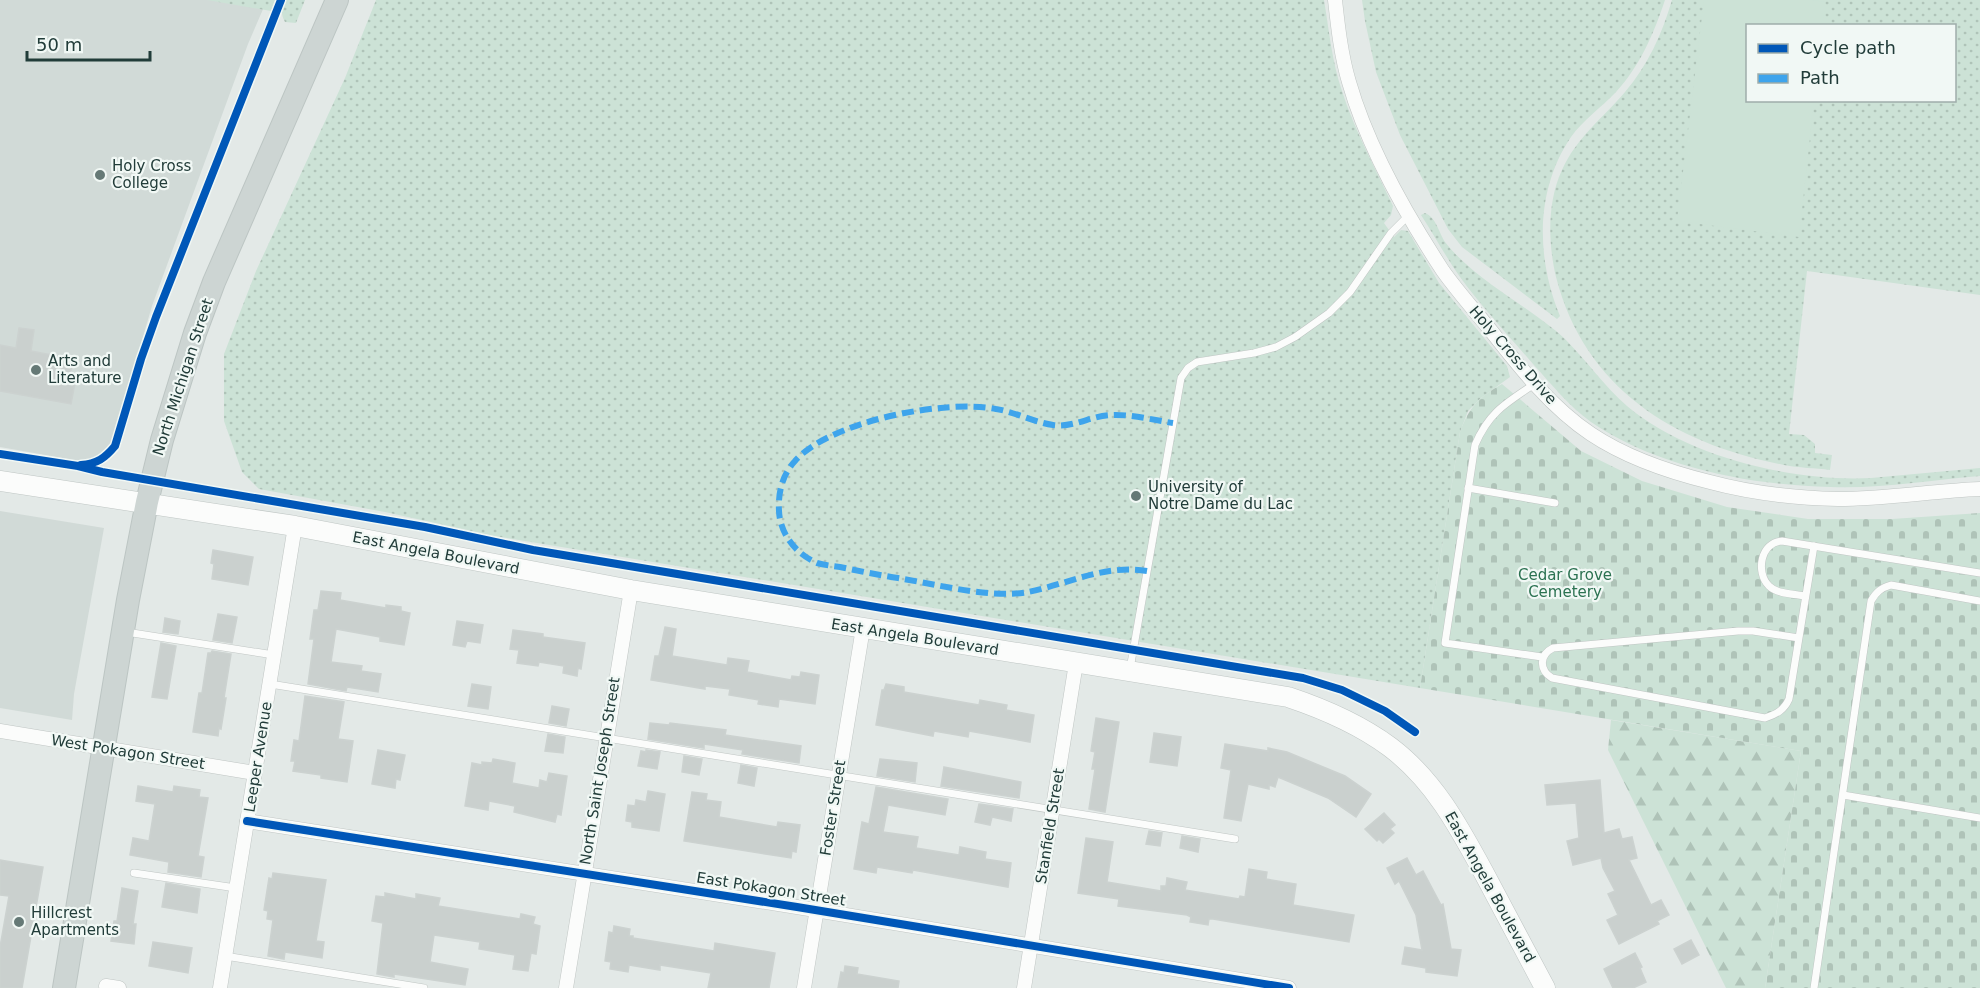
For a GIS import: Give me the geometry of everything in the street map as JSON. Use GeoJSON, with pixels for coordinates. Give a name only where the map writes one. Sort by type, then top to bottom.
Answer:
{"type":"FeatureCollection","features":[{"type":"Feature","properties":{"kind":"main road","name":"North Michigan Street"},"geometry":{"type":"LineString","coordinates":[[64,988],[123,632],[147,502],[165,429],[195,333],[219,271],[337,0]]}},
{"type":"Feature","properties":{"kind":"main road","name":"East Angela Boulevard"},"geometry":{"type":"LineString","coordinates":[[0,482],[104,498],[147,502],[295,526],[631,590],[1288,697],[1338,716],[1366,730],[1415,769],[1445,805],[1465,837],[1545,988]]}},
{"type":"Feature","properties":{"kind":"street","name":"Holy Cross Drive"},"geometry":{"type":"LineString","coordinates":[[1335,0],[1340,41],[1349,82],[1392,185],[1444,272],[1518,365],[1573,420],[1592,435],[1649,463],[1712,483],[1780,495],[1837,499],[1980,489]]}},
{"type":"Feature","properties":{"kind":"street","name":"Leeper Avenue"},"geometry":{"type":"LineString","coordinates":[[220,988],[295,526]]}},
{"type":"Feature","properties":{"kind":"street","name":"North Saint Joseph Street"},"geometry":{"type":"LineString","coordinates":[[566,988],[631,590]]}},
{"type":"Feature","properties":{"kind":"street","name":"Foster Street"},"geometry":{"type":"LineString","coordinates":[[804,988],[862,628]]}},
{"type":"Feature","properties":{"kind":"street","name":"Stanfield Street"},"geometry":{"type":"LineString","coordinates":[[1024,988],[1076,663]]}},
{"type":"Feature","properties":{"kind":"street","name":"West Pokagon Street"},"geometry":{"type":"LineString","coordinates":[[0,730],[255,772]]}},
{"type":"Feature","properties":{"kind":"street","name":"East Pokagon Street"},"geometry":{"type":"LineString","coordinates":[[247,821],[817,910],[1289,988]]}},
{"type":"Feature","properties":{"kind":"lane"},"geometry":{"type":"LineString","coordinates":[[1130,671],[1181,378],[1188,368],[1197,362],[1276,347],[1295,337],[1329,313],[1350,292],[1391,233],[1410,214]]}},
{"type":"Feature","properties":{"kind":"lane"},"geometry":{"type":"LineString","coordinates":[[1536,383],[1493,414],[1482,429],[1475,446],[1445,643],[1542,657]]}},
{"type":"Feature","properties":{"kind":"lane"},"geometry":{"type":"LineString","coordinates":[[1468,488],[1555,503]]}},
{"type":"Feature","properties":{"kind":"lane"},"geometry":{"type":"LineString","coordinates":[[1805,596],[1778,591],[1764,580],[1762,562],[1768,545],[1782,540],[1980,573]]}},
{"type":"Feature","properties":{"kind":"lane"},"geometry":{"type":"LineString","coordinates":[[1799,638],[1738,631],[1553,648],[1542,657],[1542,668],[1552,678],[1765,718],[1780,712],[1789,699],[1799,638],[1805,596],[1814,546]]}},
{"type":"Feature","properties":{"kind":"lane"},"geometry":{"type":"LineString","coordinates":[[1814,988],[1871,601],[1876,593],[1891,585],[1980,601]]}},
{"type":"Feature","properties":{"kind":"lane"},"geometry":{"type":"LineString","coordinates":[[123,632],[274,655]]}},
{"type":"Feature","properties":{"kind":"lane"},"geometry":{"type":"LineString","coordinates":[[270,684],[1235,839]]}},
{"type":"Feature","properties":{"kind":"lane"},"geometry":{"type":"LineString","coordinates":[[1843,795],[1980,818]]}},
{"type":"Feature","properties":{"kind":"lane"},"geometry":{"type":"LineString","coordinates":[[134,873],[236,888]]}},
{"type":"Feature","properties":{"kind":"lane"},"geometry":{"type":"LineString","coordinates":[[225,956],[424,988]]}},
{"type":"Feature","properties":{"kind":"shaded area","name":"Holy Cross College"},"geometry":{"type":"Polygon","coordinates":[[[0,0],[267,0],[248,44],[152,306],[111,445],[104,454],[93,459],[80,461],[0,447],[0,0]]]}},
{"type":"Feature","properties":{"kind":"shaded area"},"geometry":{"type":"Polygon","coordinates":[[[0,511],[104,528],[74,694],[72,720],[0,708],[0,511]]]}},
{"type":"Feature","properties":{"kind":"green space"},"geometry":{"type":"Polygon","coordinates":[[[207,0],[275,0],[271,11],[207,0]]]}},
{"type":"Feature","properties":{"kind":"green space"},"geometry":{"type":"Polygon","coordinates":[[[286,0],[305,0],[296,23],[285,22],[283,19],[282,11],[286,0]]]}},
{"type":"Feature","properties":{"kind":"green space"},"geometry":{"type":"Polygon","coordinates":[[[376,0],[1324,0],[1333,57],[1342,91],[1359,135],[1393,206],[1391,215],[1384,223],[1394,237],[1401,230],[1408,231],[1439,283],[1507,366],[1510,377],[1481,398],[1468,411],[1460,432],[1420,688],[495,536],[385,512],[259,489],[242,472],[224,421],[224,354],[256,271],[345,78],[376,0]]]}},
{"type":"Feature","properties":{"kind":"green space"},"geometry":{"type":"Polygon","coordinates":[[[1362,0],[1665,0],[1651,37],[1625,82],[1571,137],[1559,158],[1551,179],[1545,202],[1543,248],[1552,294],[1560,316],[1557,319],[1462,247],[1448,229],[1400,135],[1376,72],[1362,0]]]}},
{"type":"Feature","properties":{"kind":"green space"},"geometry":{"type":"Polygon","coordinates":[[[1672,0],[1980,0],[1980,295],[1807,271],[1789,434],[1804,435],[1815,444],[1815,453],[1832,455],[1830,470],[1790,466],[1744,456],[1707,443],[1672,426],[1640,406],[1612,381],[1589,351],[1570,317],[1556,277],[1551,250],[1551,209],[1557,182],[1575,148],[1641,71],[1659,37],[1672,0]]]}},
{"type":"Feature","properties":{"kind":"green space"},"geometry":{"type":"Polygon","coordinates":[[[1704,0],[1825,2],[1823,24],[1746,24],[1746,102],[1814,102],[1799,237],[1677,221],[1704,0]]]}},
{"type":"Feature","properties":{"kind":"green space"},"geometry":{"type":"Polygon","coordinates":[[[1425,213],[1435,222],[1445,242],[1467,265],[1557,332],[1627,406],[1652,424],[1679,439],[1742,463],[1808,476],[1871,478],[1980,468],[1980,476],[1886,485],[1800,486],[1737,478],[1706,471],[1675,462],[1618,438],[1591,422],[1568,402],[1496,321],[1455,269],[1421,215],[1425,213]]]}},
{"type":"Feature","properties":{"kind":"green space","name":"Cedar Grove Cemetery"},"geometry":{"type":"Polygon","coordinates":[[[1502,384],[1581,451],[1642,481],[1727,507],[1808,519],[1892,519],[1980,513],[1980,988],[1765,988],[1801,751],[1420,688],[1460,432],[1467,416],[1476,404],[1502,384]]]}},
{"type":"Feature","properties":{"kind":"green space"},"geometry":{"type":"Polygon","coordinates":[[[1611,720],[1801,751],[1765,988],[1726,988],[1608,750],[1611,720]]]}},
{"type":"Feature","properties":{"kind":"building","name":"Arts and Literature"},"geometry":{"type":"Polygon","coordinates":[[[19,328],[34,330],[31,351],[73,359],[69,381],[75,383],[71,404],[0,391],[0,345],[16,348],[19,328]]]}},
{"type":"Feature","properties":{"kind":"building"},"geometry":{"type":"Polygon","coordinates":[[[213,550],[253,557],[248,585],[212,579],[213,550]]]}},
{"type":"Feature","properties":{"kind":"building"},"geometry":{"type":"Polygon","coordinates":[[[321,591],[341,593],[340,600],[386,608],[386,605],[401,607],[401,611],[410,613],[404,645],[380,641],[380,637],[336,629],[331,662],[362,666],[361,671],[381,674],[378,692],[347,687],[346,691],[308,684],[314,639],[310,639],[314,610],[318,610],[321,591]]]}},
{"type":"Feature","properties":{"kind":"building"},"geometry":{"type":"Polygon","coordinates":[[[218,614],[237,617],[232,643],[213,640],[218,614]]]}},
{"type":"Feature","properties":{"kind":"building"},"geometry":{"type":"Polygon","coordinates":[[[165,618],[180,621],[178,634],[163,632],[165,618]]]}},
{"type":"Feature","properties":{"kind":"building"},"geometry":{"type":"Polygon","coordinates":[[[457,621],[483,625],[480,643],[467,641],[465,647],[453,645],[457,621]]]}},
{"type":"Feature","properties":{"kind":"building"},"geometry":{"type":"Polygon","coordinates":[[[665,627],[676,629],[672,656],[727,665],[728,658],[749,661],[747,672],[791,680],[792,676],[800,677],[801,672],[819,675],[815,704],[779,699],[778,707],[758,704],[759,700],[729,695],[730,689],[705,686],[705,689],[651,680],[655,656],[659,656],[665,627]]]}},
{"type":"Feature","properties":{"kind":"building"},"geometry":{"type":"Polygon","coordinates":[[[513,630],[585,643],[581,669],[578,668],[577,676],[563,673],[564,666],[539,662],[538,666],[517,663],[519,650],[510,649],[513,630]]]}},
{"type":"Feature","properties":{"kind":"building"},"geometry":{"type":"Polygon","coordinates":[[[161,643],[176,646],[167,699],[152,697],[161,643]]]}},
{"type":"Feature","properties":{"kind":"building"},"geometry":{"type":"Polygon","coordinates":[[[212,651],[231,654],[224,698],[226,698],[218,736],[193,732],[208,653],[212,651]]]}},
{"type":"Feature","properties":{"kind":"building"},"geometry":{"type":"Polygon","coordinates":[[[472,684],[491,687],[488,709],[468,706],[472,684]]]}},
{"type":"Feature","properties":{"kind":"building"},"geometry":{"type":"Polygon","coordinates":[[[886,684],[904,687],[904,692],[979,705],[980,700],[1007,705],[1006,710],[1034,715],[1030,742],[969,731],[968,737],[934,731],[933,736],[876,725],[882,690],[886,684]]]}},
{"type":"Feature","properties":{"kind":"building"},"geometry":{"type":"Polygon","coordinates":[[[305,696],[344,702],[338,739],[353,741],[347,782],[293,771],[295,761],[291,761],[294,740],[299,741],[305,696]]]}},
{"type":"Feature","properties":{"kind":"building"},"geometry":{"type":"Polygon","coordinates":[[[552,706],[569,709],[566,726],[549,723],[552,706]]]}},
{"type":"Feature","properties":{"kind":"building"},"geometry":{"type":"Polygon","coordinates":[[[1096,718],[1119,722],[1105,812],[1089,809],[1095,769],[1092,769],[1095,752],[1091,751],[1096,718]]]}},
{"type":"Feature","properties":{"kind":"building"},"geometry":{"type":"Polygon","coordinates":[[[650,723],[669,725],[670,723],[726,730],[725,735],[801,746],[799,763],[742,754],[743,750],[704,744],[704,748],[648,739],[650,723]]]}},
{"type":"Feature","properties":{"kind":"building"},"geometry":{"type":"Polygon","coordinates":[[[1154,733],[1181,737],[1177,766],[1150,762],[1154,733]]]}},
{"type":"Feature","properties":{"kind":"building"},"geometry":{"type":"Polygon","coordinates":[[[548,734],[565,737],[563,753],[545,751],[548,734]]]}},
{"type":"Feature","properties":{"kind":"building"},"geometry":{"type":"Polygon","coordinates":[[[1225,744],[1287,752],[1345,776],[1371,794],[1356,817],[1328,798],[1278,777],[1275,787],[1269,785],[1269,789],[1248,784],[1241,821],[1224,818],[1231,770],[1221,768],[1225,744]]]}},
{"type":"Feature","properties":{"kind":"building"},"geometry":{"type":"Polygon","coordinates":[[[378,750],[405,755],[400,780],[396,779],[395,788],[372,784],[378,750]]]}},
{"type":"Feature","properties":{"kind":"building"},"geometry":{"type":"Polygon","coordinates":[[[646,750],[660,752],[657,769],[638,766],[641,751],[646,752],[646,750]]]}},
{"type":"Feature","properties":{"kind":"building"},"geometry":{"type":"Polygon","coordinates":[[[684,756],[702,759],[699,775],[682,772],[684,756]]]}},
{"type":"Feature","properties":{"kind":"building"},"geometry":{"type":"Polygon","coordinates":[[[493,759],[515,763],[512,783],[539,788],[540,780],[547,782],[549,773],[567,776],[561,815],[557,814],[555,822],[514,812],[515,806],[489,801],[488,810],[465,806],[472,763],[482,765],[482,762],[492,763],[493,759]]]}},
{"type":"Feature","properties":{"kind":"building"},"geometry":{"type":"Polygon","coordinates":[[[880,759],[917,763],[915,782],[877,776],[880,759]]]}},
{"type":"Feature","properties":{"kind":"building"},"geometry":{"type":"Polygon","coordinates":[[[741,765],[757,768],[754,786],[738,783],[741,765]]]}},
{"type":"Feature","properties":{"kind":"building"},"geometry":{"type":"Polygon","coordinates":[[[944,767],[1021,782],[1019,798],[941,786],[944,767]]]}},
{"type":"Feature","properties":{"kind":"building"},"geometry":{"type":"Polygon","coordinates":[[[1600,780],[1604,833],[1619,829],[1622,839],[1632,837],[1637,858],[1629,860],[1651,905],[1661,900],[1669,915],[1657,921],[1659,924],[1619,944],[1607,920],[1618,915],[1608,894],[1615,891],[1603,868],[1601,858],[1573,865],[1567,841],[1579,838],[1576,803],[1547,805],[1545,785],[1600,780]]]}},
{"type":"Feature","properties":{"kind":"building"},"geometry":{"type":"Polygon","coordinates":[[[138,786],[173,792],[174,786],[200,790],[199,797],[208,798],[198,856],[204,857],[201,877],[168,872],[169,862],[130,855],[133,838],[149,841],[155,804],[136,801],[138,786]]]}},
{"type":"Feature","properties":{"kind":"building"},"geometry":{"type":"Polygon","coordinates":[[[876,787],[948,799],[945,815],[888,805],[883,832],[918,837],[916,848],[959,855],[960,847],[986,852],[985,859],[1011,863],[1008,887],[913,870],[912,873],[877,867],[876,873],[854,869],[862,822],[869,824],[876,787]]]}},
{"type":"Feature","properties":{"kind":"building"},"geometry":{"type":"Polygon","coordinates":[[[648,791],[665,794],[659,831],[632,827],[632,822],[626,821],[628,805],[635,806],[636,800],[646,802],[648,791]]]}},
{"type":"Feature","properties":{"kind":"building"},"geometry":{"type":"Polygon","coordinates":[[[692,792],[707,794],[706,800],[721,802],[719,817],[777,827],[778,822],[800,825],[796,852],[792,851],[791,858],[684,841],[692,792]]]}},
{"type":"Feature","properties":{"kind":"building"},"geometry":{"type":"Polygon","coordinates":[[[979,804],[1013,809],[1011,821],[992,817],[990,825],[975,822],[979,804]]]}},
{"type":"Feature","properties":{"kind":"building"},"geometry":{"type":"Polygon","coordinates":[[[1384,813],[1395,825],[1390,829],[1394,833],[1383,843],[1379,839],[1377,841],[1365,829],[1384,813]]]}},
{"type":"Feature","properties":{"kind":"building"},"geometry":{"type":"Polygon","coordinates":[[[1149,831],[1162,833],[1160,846],[1146,844],[1149,831]]]}},
{"type":"Feature","properties":{"kind":"building"},"geometry":{"type":"Polygon","coordinates":[[[1182,836],[1200,839],[1198,852],[1180,848],[1182,836]]]}},
{"type":"Feature","properties":{"kind":"building"},"geometry":{"type":"Polygon","coordinates":[[[1086,838],[1113,842],[1107,882],[1161,891],[1161,886],[1166,886],[1167,878],[1187,882],[1185,890],[1239,899],[1240,896],[1245,897],[1249,869],[1267,872],[1266,879],[1296,884],[1293,905],[1354,915],[1349,942],[1213,919],[1209,919],[1208,925],[1190,922],[1191,917],[1187,915],[1118,906],[1119,899],[1078,893],[1086,838]]]}},
{"type":"Feature","properties":{"kind":"building"},"geometry":{"type":"Polygon","coordinates":[[[1407,858],[1416,875],[1423,871],[1441,905],[1443,904],[1451,949],[1461,950],[1457,976],[1426,972],[1426,968],[1402,964],[1405,947],[1422,950],[1416,915],[1399,881],[1395,884],[1387,868],[1407,858]]]}},
{"type":"Feature","properties":{"kind":"building","name":"Hillcrest Apartments"},"geometry":{"type":"Polygon","coordinates":[[[0,860],[43,867],[22,988],[0,988],[0,947],[9,896],[0,895],[0,860]]]}},
{"type":"Feature","properties":{"kind":"building"},"geometry":{"type":"Polygon","coordinates":[[[273,873],[326,880],[316,941],[324,942],[322,958],[285,952],[284,959],[268,956],[273,920],[267,919],[268,911],[264,910],[269,878],[272,879],[273,873]]]}},
{"type":"Feature","properties":{"kind":"building"},"geometry":{"type":"Polygon","coordinates":[[[166,883],[200,889],[197,913],[162,907],[166,883]]]}},
{"type":"Feature","properties":{"kind":"building"},"geometry":{"type":"Polygon","coordinates":[[[122,888],[138,891],[133,924],[136,924],[134,944],[111,941],[114,921],[117,921],[122,888]]]}},
{"type":"Feature","properties":{"kind":"building"},"geometry":{"type":"Polygon","coordinates":[[[385,893],[416,899],[416,894],[440,898],[438,906],[520,919],[521,914],[535,917],[533,924],[540,926],[536,954],[531,953],[528,971],[513,969],[515,955],[479,949],[480,942],[434,935],[430,962],[468,969],[465,985],[394,974],[394,977],[377,974],[383,923],[372,921],[376,896],[385,897],[385,893]]]}},
{"type":"Feature","properties":{"kind":"building"},"geometry":{"type":"Polygon","coordinates":[[[614,926],[630,929],[629,936],[633,938],[714,951],[715,943],[775,953],[769,988],[708,988],[711,973],[660,965],[660,970],[629,965],[628,972],[610,969],[611,962],[605,961],[609,932],[613,933],[614,926]]]}},
{"type":"Feature","properties":{"kind":"building"},"geometry":{"type":"Polygon","coordinates":[[[1691,940],[1699,955],[1682,964],[1674,949],[1691,940]]]}},
{"type":"Feature","properties":{"kind":"building"},"geometry":{"type":"Polygon","coordinates":[[[153,942],[192,948],[188,973],[149,966],[153,942]]]}},
{"type":"Feature","properties":{"kind":"building"},"geometry":{"type":"Polygon","coordinates":[[[1635,953],[1646,982],[1633,988],[1613,988],[1604,969],[1635,953]]]}},
{"type":"Feature","properties":{"kind":"building"},"geometry":{"type":"Polygon","coordinates":[[[845,966],[858,968],[857,974],[899,981],[898,988],[838,988],[841,972],[844,973],[845,966]]]}},
{"type":"Feature","properties":{"kind":"marked path"},"geometry":{"type":"LineString","coordinates":[[1147,571],[1101,572],[1043,589],[997,594],[963,590],[817,563],[796,549],[782,528],[780,491],[791,466],[812,447],[861,424],[890,416],[948,407],[974,407],[1010,412],[1053,425],[1111,415],[1134,416],[1173,423]]}},
{"type":"Feature","properties":{"kind":"cycle path"},"geometry":{"type":"LineString","coordinates":[[81,465],[100,460],[115,446],[156,317],[281,0]]}},
{"type":"Feature","properties":{"kind":"cycle path"},"geometry":{"type":"LineString","coordinates":[[0,454],[425,527],[533,550],[1303,678],[1342,690],[1385,711],[1415,732]]}},
{"type":"Feature","properties":{"kind":"cycle path"},"geometry":{"type":"LineString","coordinates":[[247,821],[797,907],[1289,988]]}},
{"type":"Feature","properties":{"kind":"place","name":"Holy Cross College"},"geometry":{"type":"Point","coordinates":[100,175]}},
{"type":"Feature","properties":{"kind":"place","name":"Arts and Literature"},"geometry":{"type":"Point","coordinates":[36,370]}},
{"type":"Feature","properties":{"kind":"place","name":"University of Notre Dame du Lac"},"geometry":{"type":"Point","coordinates":[1136,496]}},
{"type":"Feature","properties":{"kind":"place","name":"Hillcrest Apartments"},"geometry":{"type":"Point","coordinates":[19,922]}}]}
